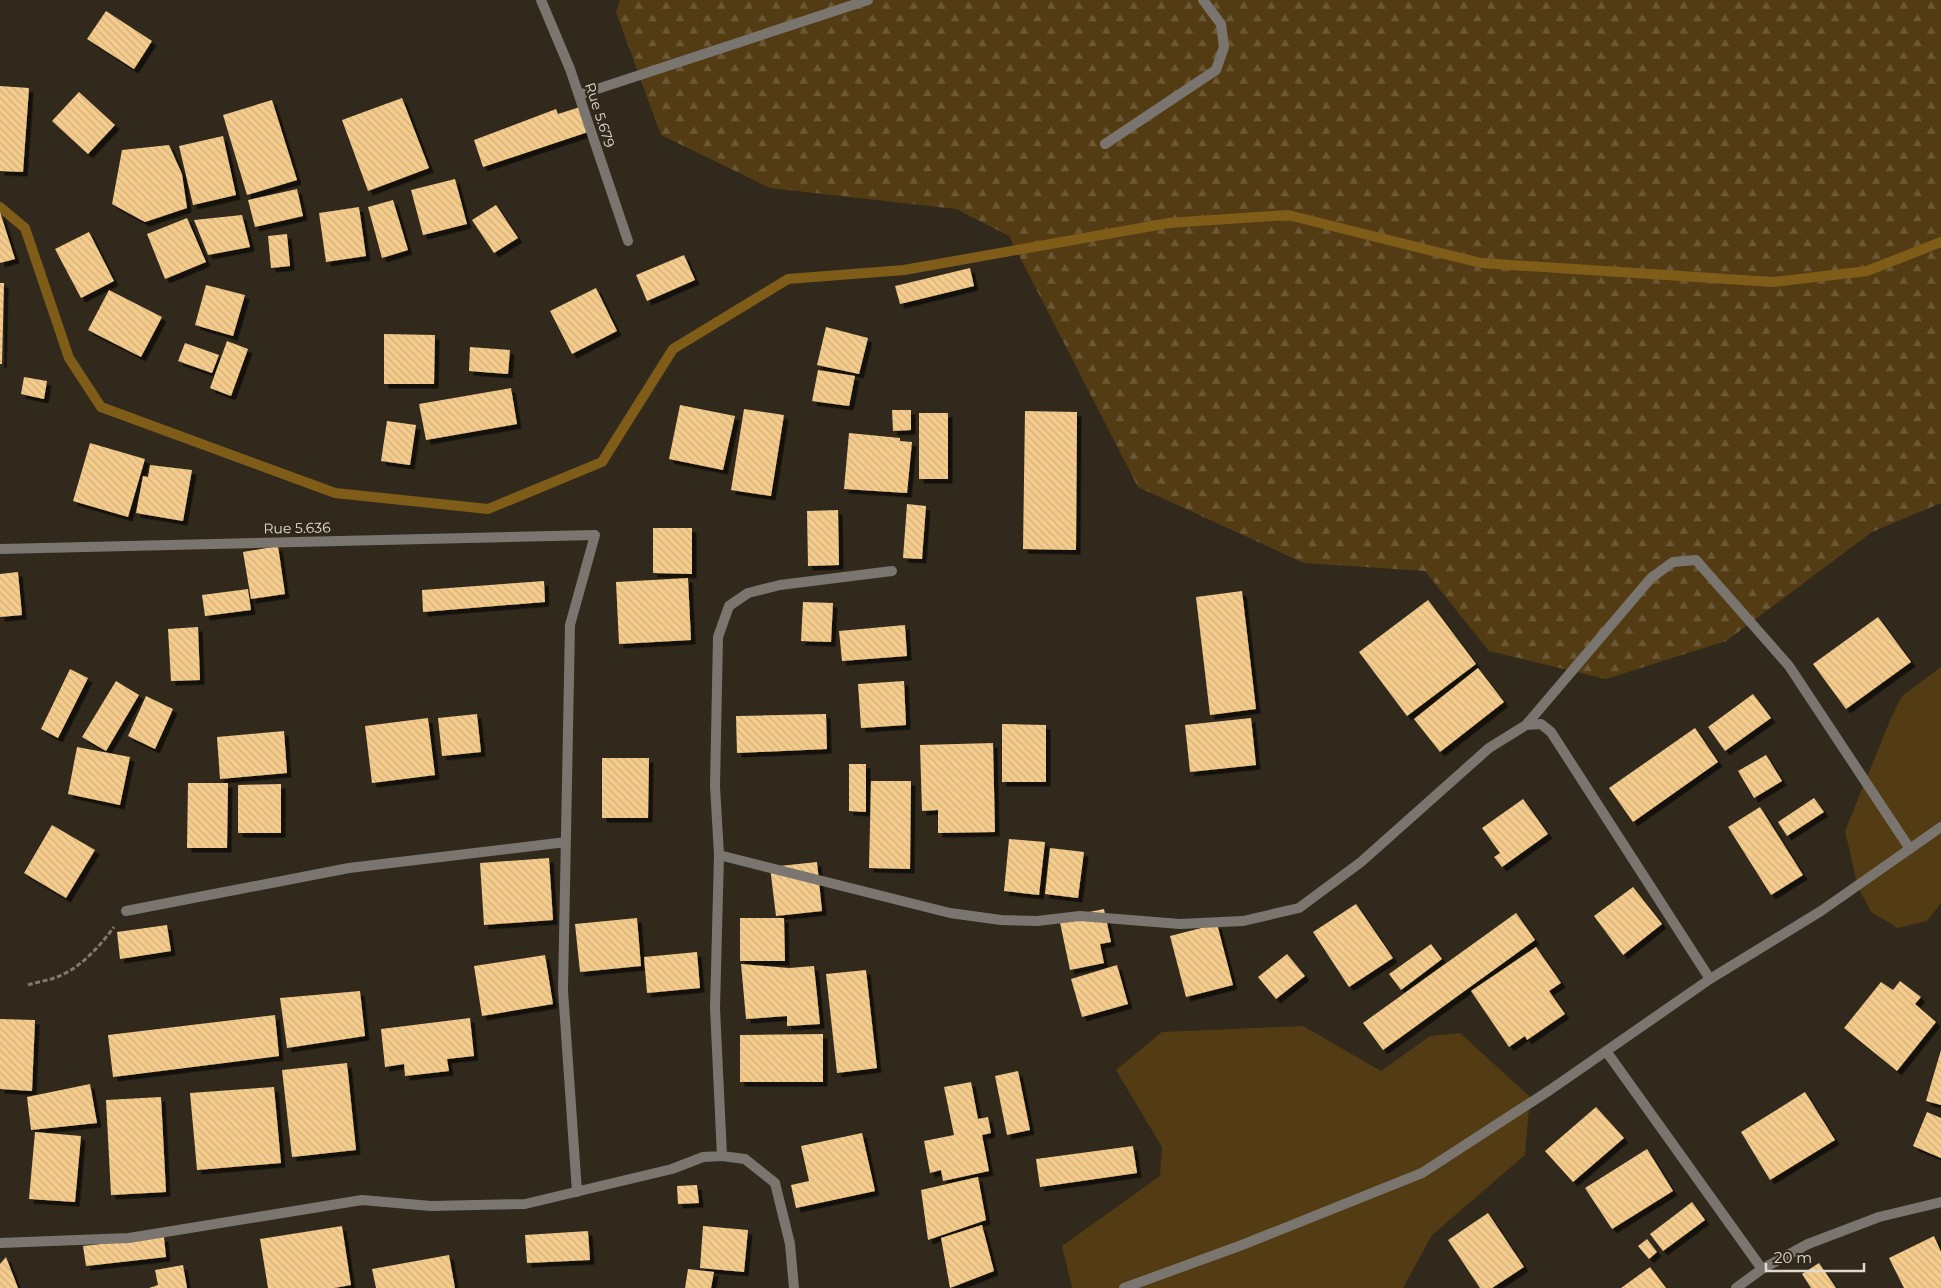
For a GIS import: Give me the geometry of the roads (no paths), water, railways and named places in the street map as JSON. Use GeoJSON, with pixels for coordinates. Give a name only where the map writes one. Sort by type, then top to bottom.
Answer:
{"type":"FeatureCollection","features":[{"type":"Feature","properties":{"kind":"street","name":"Rue 5.679"},"geometry":{"type":"LineString","coordinates":[[541,0],[580,95],[628,241]]}},
{"type":"Feature","properties":{"kind":"street"},"geometry":{"type":"LineString","coordinates":[[580,95],[868,0]]}},
{"type":"Feature","properties":{"kind":"street"},"geometry":{"type":"LineString","coordinates":[[1105,144],[1216,70],[1224,47],[1220,24],[1203,0]]}},
{"type":"Feature","properties":{"kind":"street","name":"Rue 5.636"},"geometry":{"type":"LineString","coordinates":[[0,549],[594,535],[570,625],[566,842]]}},
{"type":"Feature","properties":{"kind":"street"},"geometry":{"type":"LineString","coordinates":[[719,855],[950,913],[1001,920],[1037,922],[1080,916],[1180,924],[1243,921],[1299,908],[1361,862],[1488,748],[1526,725],[1651,578],[1673,562],[1696,560],[1789,666],[1910,849]]}},
{"type":"Feature","properties":{"kind":"street"},"geometry":{"type":"LineString","coordinates":[[722,1156],[715,1008],[719,855],[716,786],[718,637],[729,606],[748,593],[780,585],[892,571]]}},
{"type":"Feature","properties":{"kind":"street"},"geometry":{"type":"LineString","coordinates":[[1526,725],[1541,724],[1551,732],[1710,979]]}},
{"type":"Feature","properties":{"kind":"street"},"geometry":{"type":"LineString","coordinates":[[1124,1288],[1242,1245],[1422,1173],[1710,979],[1822,911],[1941,827]]}},
{"type":"Feature","properties":{"kind":"street"},"geometry":{"type":"LineString","coordinates":[[126,911],[349,868],[566,842],[563,990],[577,1192]]}},
{"type":"Feature","properties":{"kind":"street"},"geometry":{"type":"LineString","coordinates":[[1606,1050],[1762,1269]]}},
{"type":"Feature","properties":{"kind":"street"},"geometry":{"type":"LineString","coordinates":[[0,1242],[129,1238],[362,1200],[431,1206],[525,1204],[672,1169],[703,1157],[722,1156],[745,1160],[775,1183],[790,1244],[794,1288]]}},
{"type":"Feature","properties":{"kind":"street"},"geometry":{"type":"LineString","coordinates":[[1736,1288],[1762,1269],[1808,1244],[1879,1217],[1941,1202]]}},
{"type":"Feature","properties":{"kind":"waterway"},"geometry":{"type":"LineString","coordinates":[[0,207],[25,228],[69,358],[101,407],[335,493],[488,509],[602,462],[673,349],[788,279],[904,270],[1169,223],[1288,215],[1481,263],[1773,282],[1867,271],[1941,242]]}}]}
